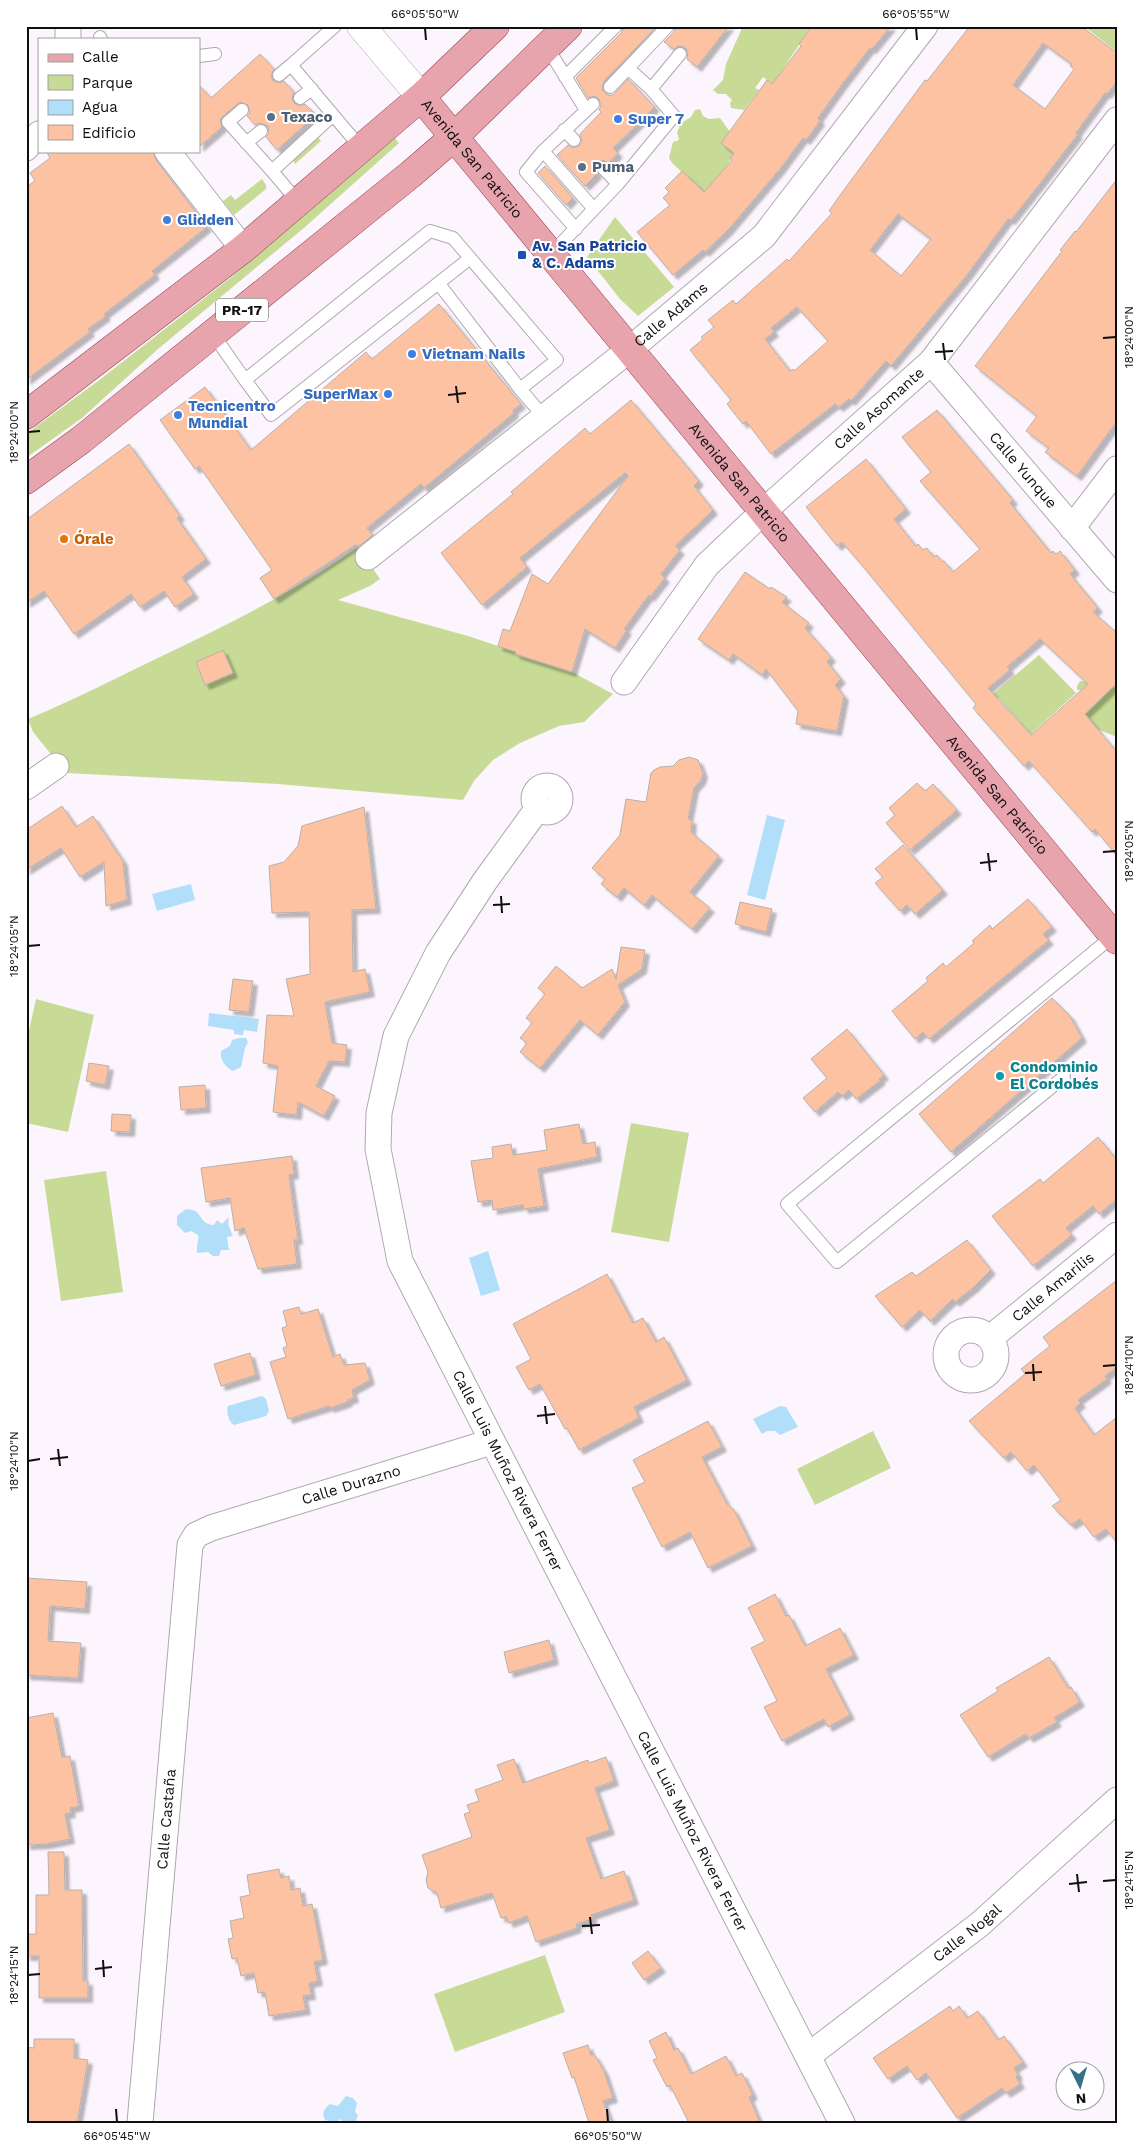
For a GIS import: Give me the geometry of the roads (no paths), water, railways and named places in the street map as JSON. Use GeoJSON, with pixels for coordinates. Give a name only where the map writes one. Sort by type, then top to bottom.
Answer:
{"type":"FeatureCollection","features":[{"type":"Feature","properties":{"kind":"main road","name":"PR-17"},"geometry":{"type":"LineString","coordinates":[[26,415],[243,249],[421,97],[495,26]]}},
{"type":"Feature","properties":{"kind":"main road","name":"PR-17"},"geometry":{"type":"LineString","coordinates":[[26,480],[81,440],[403,180],[455,136],[568,26]]}},
{"type":"Feature","properties":{"kind":"main road","name":"Avenida San Patricio"},"geometry":{"type":"LineString","coordinates":[[421,97],[1115,938]]}},
{"type":"Feature","properties":{"kind":"street","name":"Avenida San Patricio"},"geometry":{"type":"LineString","coordinates":[[361,26],[421,97]]}},
{"type":"Feature","properties":{"kind":"street","name":"Calle Adams"},"geometry":{"type":"LineString","coordinates":[[368,557],[629,350],[764,236],[925,26]]}},
{"type":"Feature","properties":{"kind":"street","name":"Calle Asomante"},"geometry":{"type":"LineString","coordinates":[[624,682],[707,564],[931,362],[1117,120]]}},
{"type":"Feature","properties":{"kind":"street"},"geometry":{"type":"LineString","coordinates":[[26,148],[38,135]]}},
{"type":"Feature","properties":{"kind":"street"},"geometry":{"type":"LineString","coordinates":[[168,152],[243,249]]}},
{"type":"Feature","properties":{"kind":"street","name":"Calle Yunque"},"geometry":{"type":"LineString","coordinates":[[931,362],[1117,580]]}},
{"type":"Feature","properties":{"kind":"street"},"geometry":{"type":"LineString","coordinates":[[1072,528],[1117,469]]}},
{"type":"Feature","properties":{"kind":"street"},"geometry":{"type":"LineString","coordinates":[[26,787],[56,766]]}},
{"type":"Feature","properties":{"kind":"street","name":"Calle Luis Muñoz Rivera Ferrer"},"geometry":{"type":"LineString","coordinates":[[538,808],[485,881],[438,953],[396,1036],[379,1113],[378,1149],[400,1261],[491,1442],[842,2123]]}},
{"type":"Feature","properties":{"kind":"street","name":"Calle Amarilis"},"geometry":{"type":"LineString","coordinates":[[990,1338],[1117,1235]]}},
{"type":"Feature","properties":{"kind":"street","name":"Calle Durazno"},"geometry":{"type":"LineString","coordinates":[[211,1528],[491,1442]]}},
{"type":"Feature","properties":{"kind":"street","name":"Calle Castaña"},"geometry":{"type":"LineString","coordinates":[[140,2123],[190,1544],[196,1535],[211,1528]]}},
{"type":"Feature","properties":{"kind":"street","name":"Calle Nogal"},"geometry":{"type":"LineString","coordinates":[[808,2056],[980,1924],[1117,1800]]}},
{"type":"Feature","properties":{"kind":"lane"},"geometry":{"type":"LineString","coordinates":[[279,75],[335,26]]}},
{"type":"Feature","properties":{"kind":"lane"},"geometry":{"type":"LineString","coordinates":[[614,80],[629,69],[638,54],[663,29]]}},
{"type":"Feature","properties":{"kind":"lane"},"geometry":{"type":"LineString","coordinates":[[565,77],[615,30]]}},
{"type":"Feature","properties":{"kind":"lane"},"geometry":{"type":"LineString","coordinates":[[547,47],[565,77],[589,107],[543,151],[526,172],[576,229]]}},
{"type":"Feature","properties":{"kind":"lane"},"geometry":{"type":"LineString","coordinates":[[200,56],[215,54]]}},
{"type":"Feature","properties":{"kind":"lane"},"geometry":{"type":"LineString","coordinates":[[651,89],[680,54]]}},
{"type":"Feature","properties":{"kind":"lane"},"geometry":{"type":"LineString","coordinates":[[291,65],[361,148]]}},
{"type":"Feature","properties":{"kind":"lane"},"geometry":{"type":"LineString","coordinates":[[550,254],[618,184],[674,116],[651,89],[629,69]]}},
{"type":"Feature","properties":{"kind":"lane"},"geometry":{"type":"LineString","coordinates":[[300,98],[312,90]]}},
{"type":"Feature","properties":{"kind":"lane"},"geometry":{"type":"LineString","coordinates":[[242,110],[228,122],[298,202]]}},
{"type":"Feature","properties":{"kind":"lane"},"geometry":{"type":"LineString","coordinates":[[272,172],[333,115]]}},
{"type":"Feature","properties":{"kind":"lane"},"geometry":{"type":"LineString","coordinates":[[564,130],[574,140]]}},
{"type":"Feature","properties":{"kind":"lane"},"geometry":{"type":"LineString","coordinates":[[246,143],[261,131]]}},
{"type":"Feature","properties":{"kind":"lane"},"geometry":{"type":"LineString","coordinates":[[543,151],[594,209]]}},
{"type":"Feature","properties":{"kind":"lane"},"geometry":{"type":"LineString","coordinates":[[603,168],[618,184]]}},
{"type":"Feature","properties":{"kind":"lane"},"geometry":{"type":"LineString","coordinates":[[245,380],[430,231],[453,238],[557,360],[520,389]]}},
{"type":"Feature","properties":{"kind":"lane"},"geometry":{"type":"LineString","coordinates":[[213,334],[271,415],[469,259]]}},
{"type":"Feature","properties":{"kind":"lane"},"geometry":{"type":"LineString","coordinates":[[439,284],[544,417]]}},
{"type":"Feature","properties":{"kind":"lane"},"geometry":{"type":"LineString","coordinates":[[1064,1077],[837,1262],[788,1204],[1115,938]]}},
{"type":"Feature","properties":{"kind":"water"},"geometry":{"type":"Polygon","coordinates":[[[767,815],[785,820],[765,900],[747,895],[767,815]]]}},
{"type":"Feature","properties":{"kind":"water"},"geometry":{"type":"Polygon","coordinates":[[[191,884],[195,900],[157,911],[152,894],[191,884]]]}},
{"type":"Feature","properties":{"kind":"water"},"geometry":{"type":"Polygon","coordinates":[[[209,1013],[259,1019],[257,1032],[244,1030],[243,1035],[234,1034],[234,1030],[208,1026],[209,1013]]]}},
{"type":"Feature","properties":{"kind":"water"},"geometry":{"type":"Polygon","coordinates":[[[246,1038],[248,1042],[241,1067],[233,1071],[224,1063],[221,1051],[230,1046],[232,1040],[246,1038]]]}},
{"type":"Feature","properties":{"kind":"water"},"geometry":{"type":"Polygon","coordinates":[[[186,1209],[196,1211],[205,1222],[214,1225],[217,1220],[222,1224],[229,1217],[228,1224],[233,1236],[227,1237],[229,1250],[221,1250],[219,1256],[213,1256],[208,1252],[197,1253],[198,1235],[191,1231],[185,1233],[177,1225],[177,1216],[186,1209]]]}},
{"type":"Feature","properties":{"kind":"water"},"geometry":{"type":"Polygon","coordinates":[[[488,1251],[500,1290],[481,1296],[469,1258],[488,1251]]]}},
{"type":"Feature","properties":{"kind":"water"},"geometry":{"type":"Polygon","coordinates":[[[262,1396],[266,1399],[269,1411],[266,1416],[232,1424],[229,1420],[228,1406],[262,1396]]]}},
{"type":"Feature","properties":{"kind":"water"},"geometry":{"type":"Polygon","coordinates":[[[780,1406],[786,1407],[798,1427],[780,1435],[775,1431],[767,1431],[762,1434],[753,1419],[780,1406]]]}},
{"type":"Feature","properties":{"kind":"water"},"geometry":{"type":"Polygon","coordinates":[[[346,2096],[353,2098],[357,2103],[355,2112],[358,2115],[355,2123],[343,2123],[341,2119],[336,2122],[325,2120],[323,2113],[325,2109],[330,2104],[338,2106],[346,2096]]]}},
{"type":"Feature","properties":{"kind":"place","name":"Texaco"},"geometry":{"type":"Point","coordinates":[271,117]}},
{"type":"Feature","properties":{"kind":"place","name":"Super 7"},"geometry":{"type":"Point","coordinates":[618,119]}},
{"type":"Feature","properties":{"kind":"place","name":"Puma"},"geometry":{"type":"Point","coordinates":[582,167]}},
{"type":"Feature","properties":{"kind":"place","name":"Glidden"},"geometry":{"type":"Point","coordinates":[167,220]}},
{"type":"Feature","properties":{"kind":"place","name":"Av. San Patricio & C. Adams"},"geometry":{"type":"Point","coordinates":[522,255]}},
{"type":"Feature","properties":{"kind":"place","name":"Vietnam Nails"},"geometry":{"type":"Point","coordinates":[412,354]}},
{"type":"Feature","properties":{"kind":"place","name":"SuperMax"},"geometry":{"type":"Point","coordinates":[388,394]}},
{"type":"Feature","properties":{"kind":"place","name":"Tecnicentro Mundial"},"geometry":{"type":"Point","coordinates":[178,415]}},
{"type":"Feature","properties":{"kind":"place","name":"Órale"},"geometry":{"type":"Point","coordinates":[64,539]}},
{"type":"Feature","properties":{"kind":"place","name":"Condominio El Cordobés"},"geometry":{"type":"Point","coordinates":[1000,1076]}}]}
